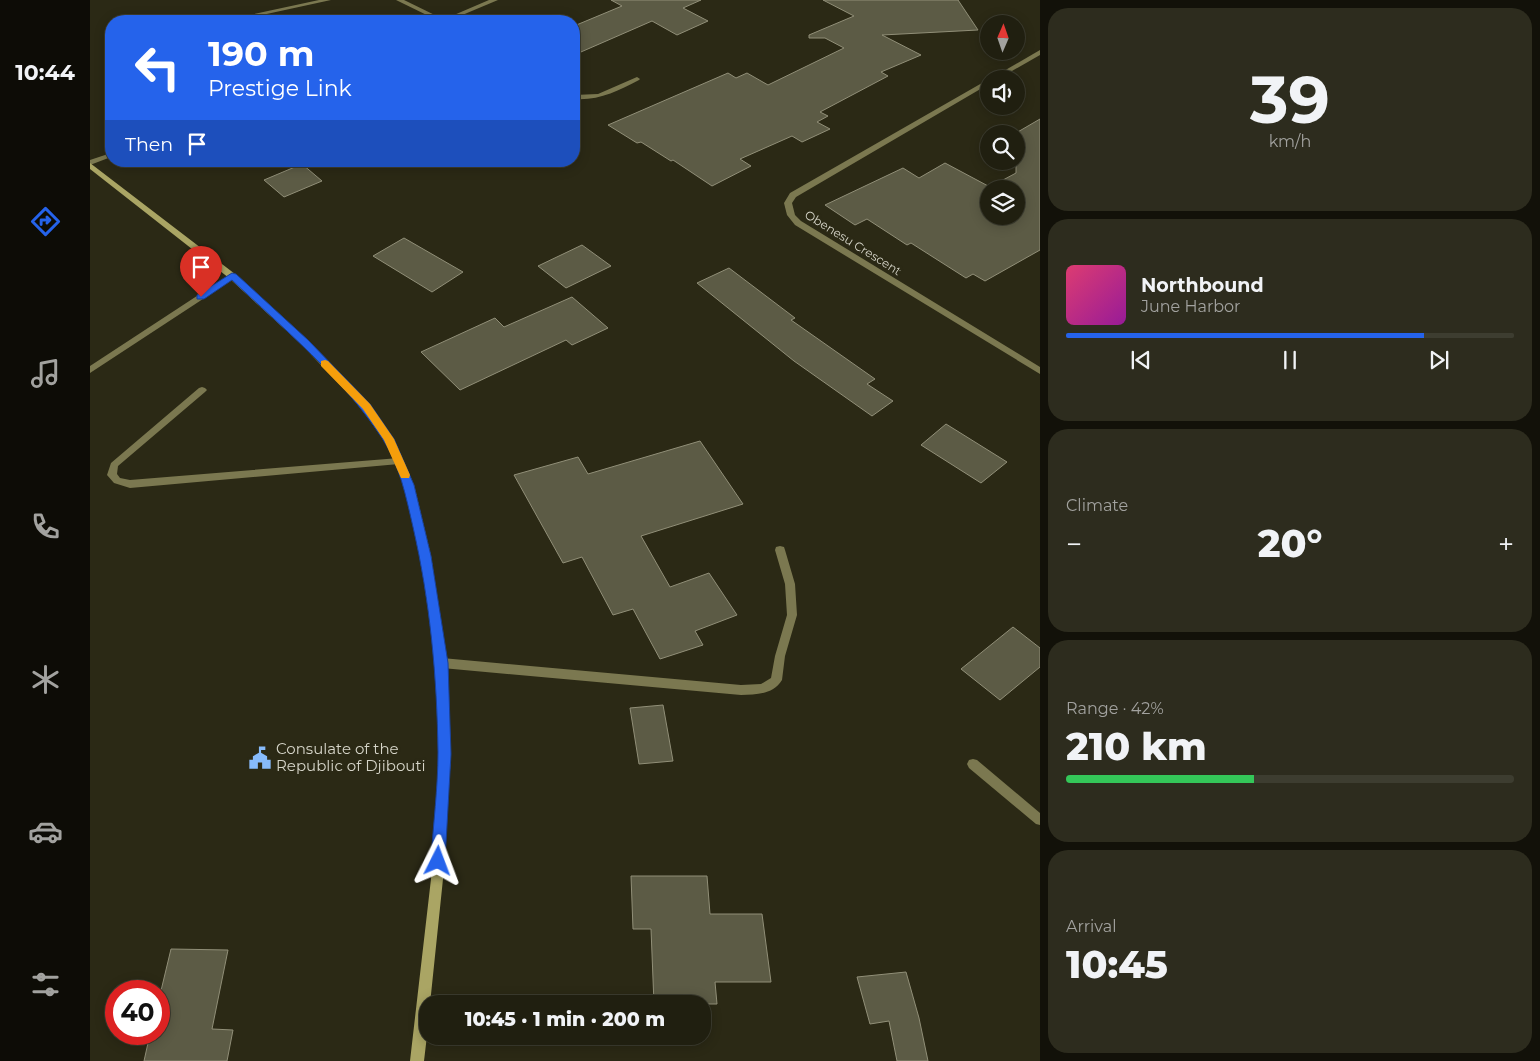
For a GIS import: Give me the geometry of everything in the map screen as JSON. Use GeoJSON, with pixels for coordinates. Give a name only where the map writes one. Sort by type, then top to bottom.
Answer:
{"type":"FeatureCollection","features":[{"type":"Feature","properties":{"kind":"street"},"geometry":{"type":"LineString","coordinates":[[254,15],[328,0]]}},
{"type":"Feature","properties":{"kind":"street"},"geometry":{"type":"LineString","coordinates":[[398,0],[430,15]]}},
{"type":"Feature","properties":{"kind":"street"},"geometry":{"type":"LineString","coordinates":[[458,15],[495,0]]}},
{"type":"Feature","properties":{"kind":"street"},"geometry":{"type":"LineString","coordinates":[[1009,70],[1040,52]]}},
{"type":"Feature","properties":{"kind":"street"},"geometry":{"type":"LineString","coordinates":[[580,98],[602,96],[637,79]]}},
{"type":"Feature","properties":{"kind":"street","name":"Obenesu Crescent"},"geometry":{"type":"LineString","coordinates":[[980,86],[793,194],[788,203],[791,215],[798,223],[1040,371]]}},
{"type":"Feature","properties":{"kind":"street"},"geometry":{"type":"LineString","coordinates":[[105,158],[90,164],[232,276],[304,342],[366,407],[388,439],[409,485],[426,556],[442,663],[444,754],[438,869],[417,1061]]}},
{"type":"Feature","properties":{"kind":"street"},"geometry":{"type":"LineString","coordinates":[[90,370],[232,276]]}},
{"type":"Feature","properties":{"kind":"street"},"geometry":{"type":"LineString","coordinates":[[202,390],[114,465],[112,475],[117,481],[130,484],[399,461]]}},
{"type":"Feature","properties":{"kind":"street"},"geometry":{"type":"LineString","coordinates":[[442,663],[741,690],[763,689],[776,680],[792,615],[790,584],[780,550]]}},
{"type":"Feature","properties":{"kind":"street"},"geometry":{"type":"LineString","coordinates":[[973,764],[1040,820]]}},
{"type":"Feature","properties":{"kind":"building"},"geometry":{"type":"Polygon","coordinates":[[[611,0],[701,0],[683,8],[708,21],[677,35],[652,21],[580,52],[580,24],[622,6],[611,0]]]}},
{"type":"Feature","properties":{"kind":"building"},"geometry":{"type":"Polygon","coordinates":[[[823,0],[958,0],[978,30],[882,35],[921,55],[881,72],[888,76],[820,112],[828,116],[817,122],[830,129],[802,142],[792,136],[740,159],[751,166],[712,186],[673,160],[671,161],[641,142],[637,143],[608,125],[728,73],[736,78],[747,73],[768,85],[844,48],[825,38],[809,38],[809,35],[854,16],[823,0]]]}},
{"type":"Feature","properties":{"kind":"building"},"geometry":{"type":"Polygon","coordinates":[[[1040,119],[1040,250],[985,281],[973,274],[966,278],[911,243],[907,245],[867,219],[855,225],[825,205],[903,168],[919,178],[945,163],[980,182],[980,225],[1025,225],[1025,180],[1003,180],[1016,173],[1016,170],[1025,170],[1025,128],[1040,119]]]}},
{"type":"Feature","properties":{"kind":"building"},"geometry":{"type":"Polygon","coordinates":[[[295,167],[306,167],[322,181],[284,197],[264,180],[295,167]]]}},
{"type":"Feature","properties":{"kind":"building"},"geometry":{"type":"Polygon","coordinates":[[[404,238],[463,272],[432,292],[373,256],[404,238]]]}},
{"type":"Feature","properties":{"kind":"building"},"geometry":{"type":"Polygon","coordinates":[[[582,245],[611,266],[566,288],[538,266],[582,245]]]}},
{"type":"Feature","properties":{"kind":"building"},"geometry":{"type":"Polygon","coordinates":[[[729,268],[795,318],[791,320],[875,379],[867,384],[893,401],[872,416],[794,361],[697,283],[729,268]]]}},
{"type":"Feature","properties":{"kind":"building"},"geometry":{"type":"Polygon","coordinates":[[[572,297],[608,328],[572,345],[566,340],[460,390],[421,352],[495,318],[504,327],[572,297]]]}},
{"type":"Feature","properties":{"kind":"building"},"geometry":{"type":"Polygon","coordinates":[[[946,424],[1007,462],[981,483],[921,445],[946,424]]]}},
{"type":"Feature","properties":{"kind":"building"},"geometry":{"type":"Polygon","coordinates":[[[700,441],[743,504],[641,536],[670,587],[709,573],[737,615],[695,631],[703,645],[660,659],[633,609],[613,615],[582,557],[563,563],[514,475],[578,457],[588,474],[700,441]]]}},
{"type":"Feature","properties":{"kind":"building"},"geometry":{"type":"Polygon","coordinates":[[[1013,627],[1040,648],[1040,667],[1000,700],[961,669],[1013,627]]]}},
{"type":"Feature","properties":{"kind":"building"},"geometry":{"type":"Polygon","coordinates":[[[663,705],[673,761],[639,764],[630,708],[663,705]]]}},
{"type":"Feature","properties":{"kind":"building"},"geometry":{"type":"Polygon","coordinates":[[[631,876],[707,876],[710,914],[762,914],[771,982],[715,982],[717,1004],[711,1004],[711,995],[654,995],[651,929],[633,929],[631,876]]]}},
{"type":"Feature","properties":{"kind":"building"},"geometry":{"type":"Polygon","coordinates":[[[171,949],[228,950],[212,1029],[233,1030],[227,1061],[144,1061],[148,1045],[170,1045],[170,980],[164,980],[171,949]]]}},
{"type":"Feature","properties":{"kind":"building"},"geometry":{"type":"Polygon","coordinates":[[[906,972],[919,1018],[928,1061],[897,1061],[889,1021],[870,1024],[857,977],[906,972]]]}},
{"type":"Feature","properties":{"kind":"slow traffic"},"geometry":{"type":"LineString","coordinates":[[325,363],[366,407],[388,439],[405,475]]}},
{"type":"Feature","properties":{"kind":"place","name":"Consulate of the Republic of Djibouti"},"geometry":{"type":"Point","coordinates":[260,758]}},
{"type":"Feature","properties":{"kind":"route"},"geometry":{"type":"LineString","coordinates":[[201,297],[232,276],[304,342],[366,407],[388,439],[399,461],[409,485],[426,556],[442,663],[444,754],[438,861]]}}]}
